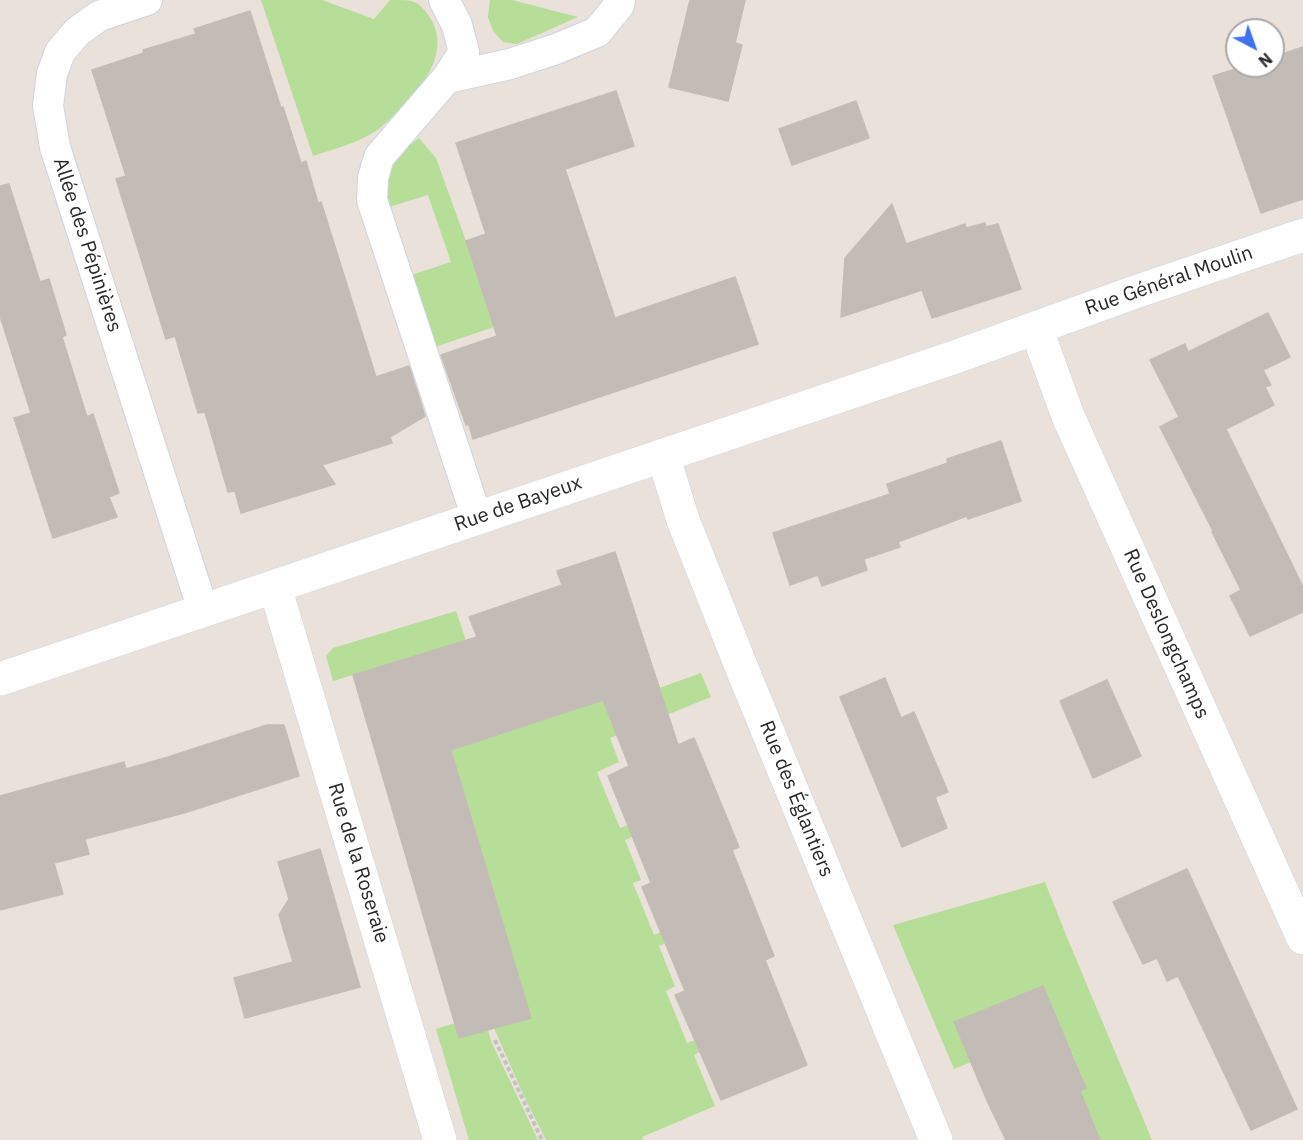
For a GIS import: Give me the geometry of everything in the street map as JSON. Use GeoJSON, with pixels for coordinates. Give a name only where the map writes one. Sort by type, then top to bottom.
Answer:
{"type":"FeatureCollection","features":[{"type":"Feature","properties":{"kind":"street","name":"Rue Général Moulin"},"geometry":{"type":"LineString","coordinates":[[1036,328],[1303,235]]}},
{"type":"Feature","properties":{"kind":"street","name":"Rue de Bayeux"},"geometry":{"type":"LineString","coordinates":[[0,679],[1036,328]]}},
{"type":"Feature","properties":{"kind":"street","name":"Rue Deslongchamps"},"geometry":{"type":"LineString","coordinates":[[1036,328],[1068,416],[1303,938]]}},
{"type":"Feature","properties":{"kind":"street","name":"Rue des Églantiers"},"geometry":{"type":"LineString","coordinates":[[663,455],[683,519],[741,666],[936,1140]]}},
{"type":"Feature","properties":{"kind":"street","name":"Rue de la Roseraie"},"geometry":{"type":"LineString","coordinates":[[275,587],[440,1140]]}},
{"type":"Feature","properties":{"kind":"lane","name":"Allée des Pépinières"},"geometry":{"type":"LineString","coordinates":[[147,0],[99,16],[77,32],[60,52],[52,74],[48,106],[55,147],[203,610]]}},
{"type":"Feature","properties":{"kind":"lane"},"geometry":{"type":"LineString","coordinates":[[444,0],[457,25],[464,52],[447,78],[379,157],[373,178],[372,200],[477,518]]}},
{"type":"Feature","properties":{"kind":"lane"},"geometry":{"type":"LineString","coordinates":[[447,78],[510,64],[556,49],[597,32],[619,5],[620,0]]}},
{"type":"Feature","properties":{"kind":"path"},"geometry":{"type":"LineString","coordinates":[[495,1040],[542,1140]]}},
{"type":"Feature","properties":{"kind":"green space"},"geometry":{"type":"Polygon","coordinates":[[[261,0],[322,0],[374,19],[390,0],[415,2],[431,19],[437,33],[434,62],[419,88],[380,128],[353,143],[313,156],[261,0]]]}},
{"type":"Feature","properties":{"kind":"green space"},"geometry":{"type":"Polygon","coordinates":[[[490,0],[512,0],[578,17],[517,44],[503,42],[493,31],[488,17],[490,0]]]}},
{"type":"Feature","properties":{"kind":"green space"},"geometry":{"type":"Polygon","coordinates":[[[419,138],[436,158],[494,327],[435,347],[411,275],[451,262],[428,195],[389,207],[387,196],[392,168],[403,152],[419,138]]]}},
{"type":"Feature","properties":{"kind":"green space"},"geometry":{"type":"Polygon","coordinates":[[[456,611],[498,735],[630,691],[659,688],[701,673],[711,697],[610,738],[619,762],[597,772],[620,828],[638,821],[642,833],[625,840],[641,880],[633,883],[654,935],[673,927],[677,938],[659,946],[675,986],[666,991],[687,1043],[703,1037],[708,1048],[694,1055],[715,1106],[642,1137],[643,1140],[546,1140],[523,1094],[494,1028],[531,1018],[423,654],[333,681],[326,656],[333,648],[456,611]]]}},
{"type":"Feature","properties":{"kind":"green space"},"geometry":{"type":"Polygon","coordinates":[[[1045,882],[1152,1140],[1085,1140],[1097,1133],[1080,1091],[1086,1088],[1072,1052],[1057,1057],[1059,1024],[1043,986],[954,1022],[971,1062],[954,1069],[893,925],[1045,882]]]}},
{"type":"Feature","properties":{"kind":"green space"},"geometry":{"type":"Polygon","coordinates":[[[455,1023],[488,1030],[491,1041],[538,1140],[469,1140],[436,1029],[455,1023]]]}},
{"type":"Feature","properties":{"kind":"building"},"geometry":{"type":"Polygon","coordinates":[[[690,0],[745,0],[735,43],[742,45],[728,101],[669,87],[690,0]]]}},
{"type":"Feature","properties":{"kind":"building"},"geometry":{"type":"Polygon","coordinates":[[[250,11],[301,163],[306,161],[318,203],[321,202],[376,377],[409,366],[425,416],[390,437],[392,443],[322,465],[335,484],[241,513],[235,491],[228,492],[205,412],[198,413],[175,336],[166,339],[116,179],[126,176],[92,70],[144,53],[143,50],[196,34],[194,29],[250,11]]]}},
{"type":"Feature","properties":{"kind":"building"},"geometry":{"type":"Polygon","coordinates":[[[1303,47],[1303,199],[1261,213],[1213,76],[1225,72],[1225,78],[1285,78],[1285,53],[1303,47]]]}},
{"type":"Feature","properties":{"kind":"building"},"geometry":{"type":"Polygon","coordinates":[[[616,91],[634,146],[565,169],[615,318],[735,277],[758,344],[473,439],[441,355],[497,336],[466,241],[486,234],[456,143],[616,91]]]}},
{"type":"Feature","properties":{"kind":"building"},"geometry":{"type":"Polygon","coordinates":[[[856,101],[869,138],[792,165],[779,129],[856,101]]]}},
{"type":"Feature","properties":{"kind":"building"},"geometry":{"type":"Polygon","coordinates":[[[9,184],[40,282],[49,279],[66,335],[62,337],[87,417],[93,414],[119,493],[109,497],[117,517],[53,538],[14,418],[31,413],[0,316],[0,186],[9,184]]]}},
{"type":"Feature","properties":{"kind":"building"},"geometry":{"type":"Polygon","coordinates":[[[892,204],[906,244],[965,224],[966,228],[985,223],[986,227],[998,224],[1021,289],[932,318],[922,290],[841,317],[845,258],[892,204]]]}},
{"type":"Feature","properties":{"kind":"building"},"geometry":{"type":"Polygon","coordinates":[[[1268,313],[1290,357],[1263,370],[1271,385],[1265,387],[1274,405],[1226,429],[1303,587],[1303,612],[1250,636],[1230,596],[1241,590],[1160,427],[1179,417],[1150,360],[1185,344],[1188,352],[1268,313]]]}},
{"type":"Feature","properties":{"kind":"building"},"geometry":{"type":"Polygon","coordinates":[[[1001,441],[1021,501],[968,519],[967,516],[898,542],[900,547],[864,559],[867,570],[822,586],[818,575],[790,585],[773,533],[890,494],[887,484],[948,463],[947,459],[1001,441]]]}},
{"type":"Feature","properties":{"kind":"building"},"geometry":{"type":"Polygon","coordinates":[[[615,552],[678,745],[694,738],[739,847],[732,850],[774,956],[765,960],[807,1065],[721,1100],[675,995],[685,991],[642,887],[651,883],[608,776],[629,766],[603,700],[451,750],[531,1018],[459,1038],[353,675],[477,637],[469,617],[562,585],[557,571],[615,552]]]}},
{"type":"Feature","properties":{"kind":"building"},"geometry":{"type":"Polygon","coordinates":[[[885,678],[901,718],[914,712],[948,792],[935,797],[947,828],[902,847],[840,697],[885,678]]]}},
{"type":"Feature","properties":{"kind":"building"},"geometry":{"type":"Polygon","coordinates":[[[1107,680],[1141,756],[1093,778],[1060,701],[1107,680]]]}},
{"type":"Feature","properties":{"kind":"building"},"geometry":{"type":"Polygon","coordinates":[[[267,725],[284,725],[299,776],[184,813],[85,839],[89,854],[54,863],[63,894],[0,910],[0,796],[124,762],[126,769],[267,725]]]}},
{"type":"Feature","properties":{"kind":"building"},"geometry":{"type":"Polygon","coordinates":[[[320,849],[360,987],[245,1018],[234,978],[293,962],[279,915],[289,899],[278,862],[320,849]]]}},
{"type":"Feature","properties":{"kind":"building"},"geometry":{"type":"Polygon","coordinates":[[[1187,869],[1297,1109],[1251,1130],[1178,976],[1167,981],[1157,958],[1143,964],[1113,902],[1187,869]]]}},
{"type":"Feature","properties":{"kind":"building"},"geometry":{"type":"Polygon","coordinates":[[[1043,986],[1086,1088],[1080,1091],[1100,1140],[1006,1140],[954,1022],[1043,986]]]}}]}
